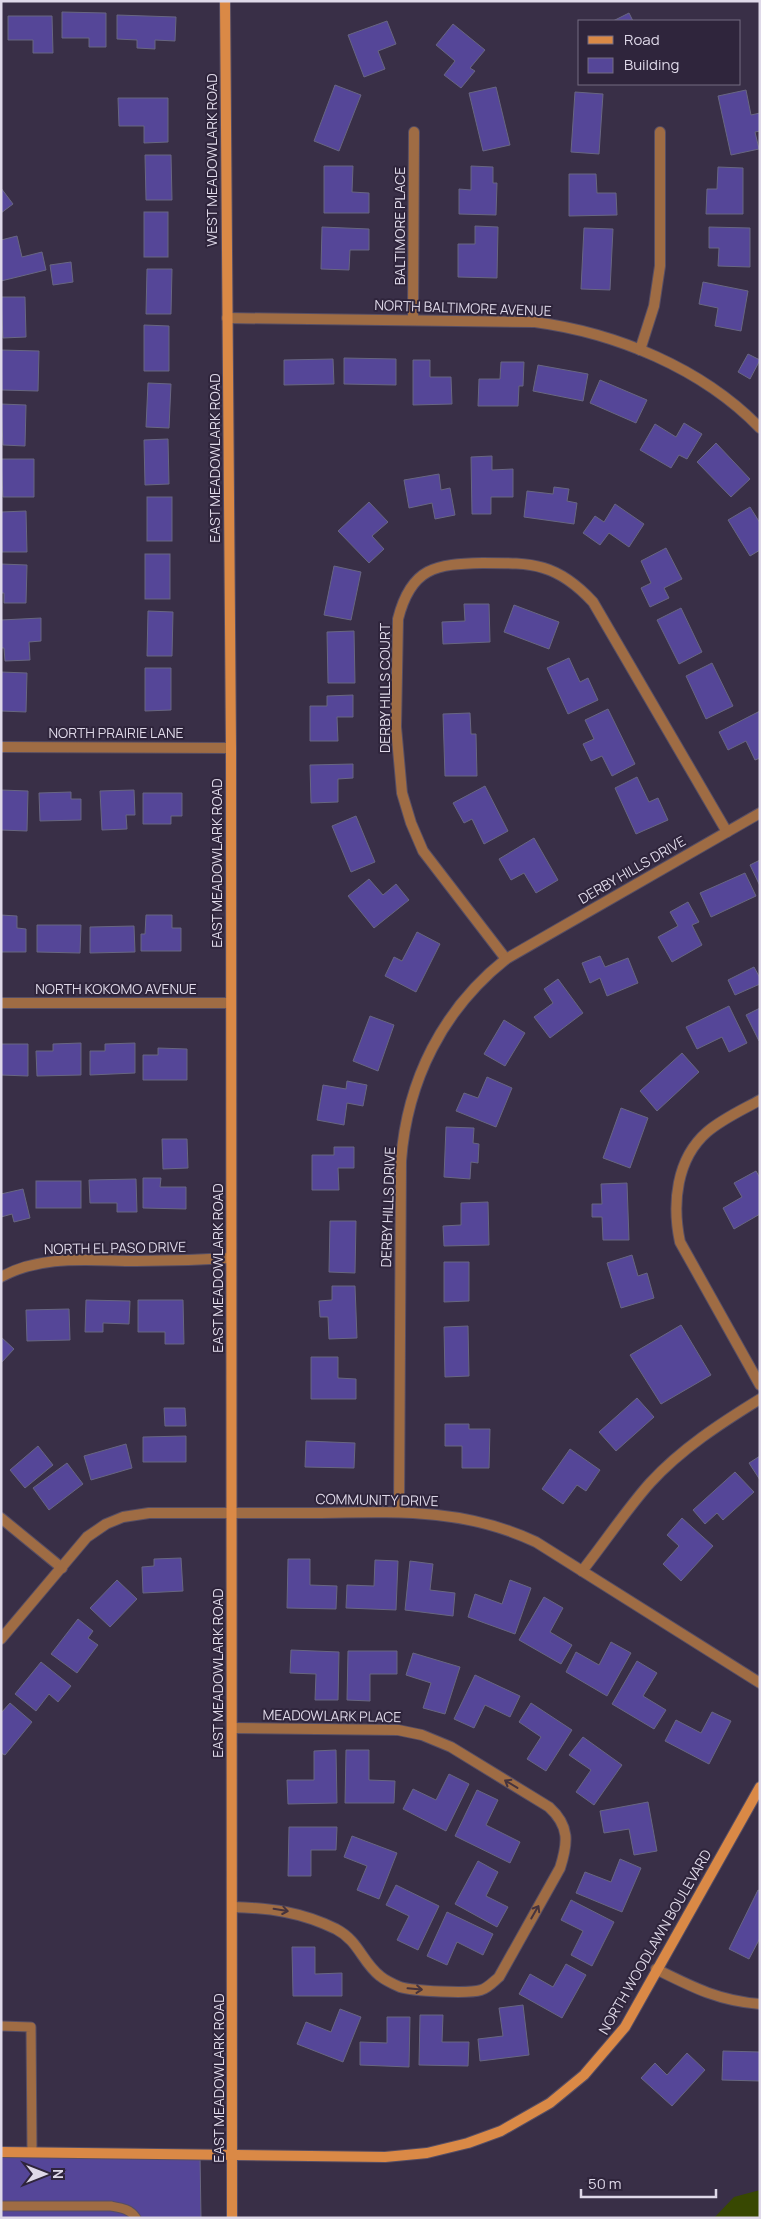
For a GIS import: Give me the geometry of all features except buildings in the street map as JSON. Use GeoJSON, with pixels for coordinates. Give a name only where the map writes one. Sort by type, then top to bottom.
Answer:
{"type":"FeatureCollection","features":[{"type":"Feature","properties":{"kind":"main road","name":"WEST MEADOWLARK ROAD"},"geometry":{"type":"LineString","coordinates":[[225,1],[227,318]]}},
{"type":"Feature","properties":{"kind":"main road","name":"EAST MEADOWLARK ROAD"},"geometry":{"type":"LineString","coordinates":[[227,318],[231,748],[232,2218]]}},
{"type":"Feature","properties":{"kind":"main road","name":"NORTH WOODLAWN BOULEVARD"},"geometry":{"type":"LineString","coordinates":[[1,2152],[385,2157],[427,2153],[468,2143],[501,2131],[550,2103],[584,2075],[625,2027],[760,1787]]}},
{"type":"Feature","properties":{"kind":"street","name":"BALTIMORE PLACE"},"geometry":{"type":"LineString","coordinates":[[413,320],[414,132]]}},
{"type":"Feature","properties":{"kind":"street"},"geometry":{"type":"LineString","coordinates":[[640,350],[654,306],[660,266],[660,132]]}},
{"type":"Feature","properties":{"kind":"street","name":"NORTH BALTIMORE AVENUE"},"geometry":{"type":"LineString","coordinates":[[227,318],[535,322],[592,332],[640,350],[682,370],[721,395],[760,428]]}},
{"type":"Feature","properties":{"kind":"street","name":"DERBY HILLS COURT"},"geometry":{"type":"LineString","coordinates":[[506,959],[424,851],[411,823],[402,793],[396,727],[398,619],[402,603],[409,590],[419,578],[431,569],[442,565],[456,564],[527,564],[555,571],[579,587],[593,602],[727,832]]}},
{"type":"Feature","properties":{"kind":"street","name":"NORTH PRAIRIE LANE"},"geometry":{"type":"LineString","coordinates":[[1,747],[231,748]]}},
{"type":"Feature","properties":{"kind":"street","name":"DERBY HILLS DRIVE"},"geometry":{"type":"LineString","coordinates":[[399,1512],[400,1180],[408,1114],[415,1090],[431,1050],[443,1027],[463,999],[488,973],[506,959],[760,814]]}},
{"type":"Feature","properties":{"kind":"street","name":"NORTH KOKOMO AVENUE"},"geometry":{"type":"LineString","coordinates":[[1,1003],[231,1003]]}},
{"type":"Feature","properties":{"kind":"street"},"geometry":{"type":"LineString","coordinates":[[760,1100],[717,1124],[694,1147],[684,1164],[675,1204],[680,1242],[760,1385]]}},
{"type":"Feature","properties":{"kind":"street","name":"NORTH EL PASO DRIVE"},"geometry":{"type":"LineString","coordinates":[[1,1277],[34,1264],[57,1261],[182,1261],[231,1258]]}},
{"type":"Feature","properties":{"kind":"street"},"geometry":{"type":"LineString","coordinates":[[582,1571],[650,1483],[684,1452],[724,1422],[760,1399]]}},
{"type":"Feature","properties":{"kind":"street","name":"COMMUNITY DRIVE"},"geometry":{"type":"LineString","coordinates":[[1,1639],[87,1537],[106,1524],[123,1517],[149,1513],[399,1512],[460,1517],[498,1526],[536,1542],[760,1683]]}},
{"type":"Feature","properties":{"kind":"street"},"geometry":{"type":"LineString","coordinates":[[1,1518],[62,1568]]}},
{"type":"Feature","properties":{"kind":"street","name":"MEADOWLARK PLACE"},"geometry":{"type":"LineString","coordinates":[[232,1728],[398,1730],[422,1735],[451,1747],[549,1807],[558,1815],[564,1825],[566,1836],[565,1852],[555,1875],[498,1976],[491,1985],[480,1990],[468,1992],[402,1987],[378,1975],[367,1963],[358,1947],[336,1929],[292,1912],[268,1908],[232,1907]]}},
{"type":"Feature","properties":{"kind":"street"},"geometry":{"type":"LineString","coordinates":[[656,1969],[702,1992],[738,2002],[760,2004]]}},
{"type":"Feature","properties":{"kind":"lane"},"geometry":{"type":"LineString","coordinates":[[1,2026],[31,2027],[32,2152]]}},
{"type":"Feature","properties":{"kind":"lane"},"geometry":{"type":"LineString","coordinates":[[1,2206],[112,2206],[132,2212],[136,2218]]}},
{"type":"Feature","properties":{"kind":"green space"},"geometry":{"type":"Polygon","coordinates":[[[760,2190],[760,2218],[714,2218],[734,2197],[760,2190]]]}}]}
